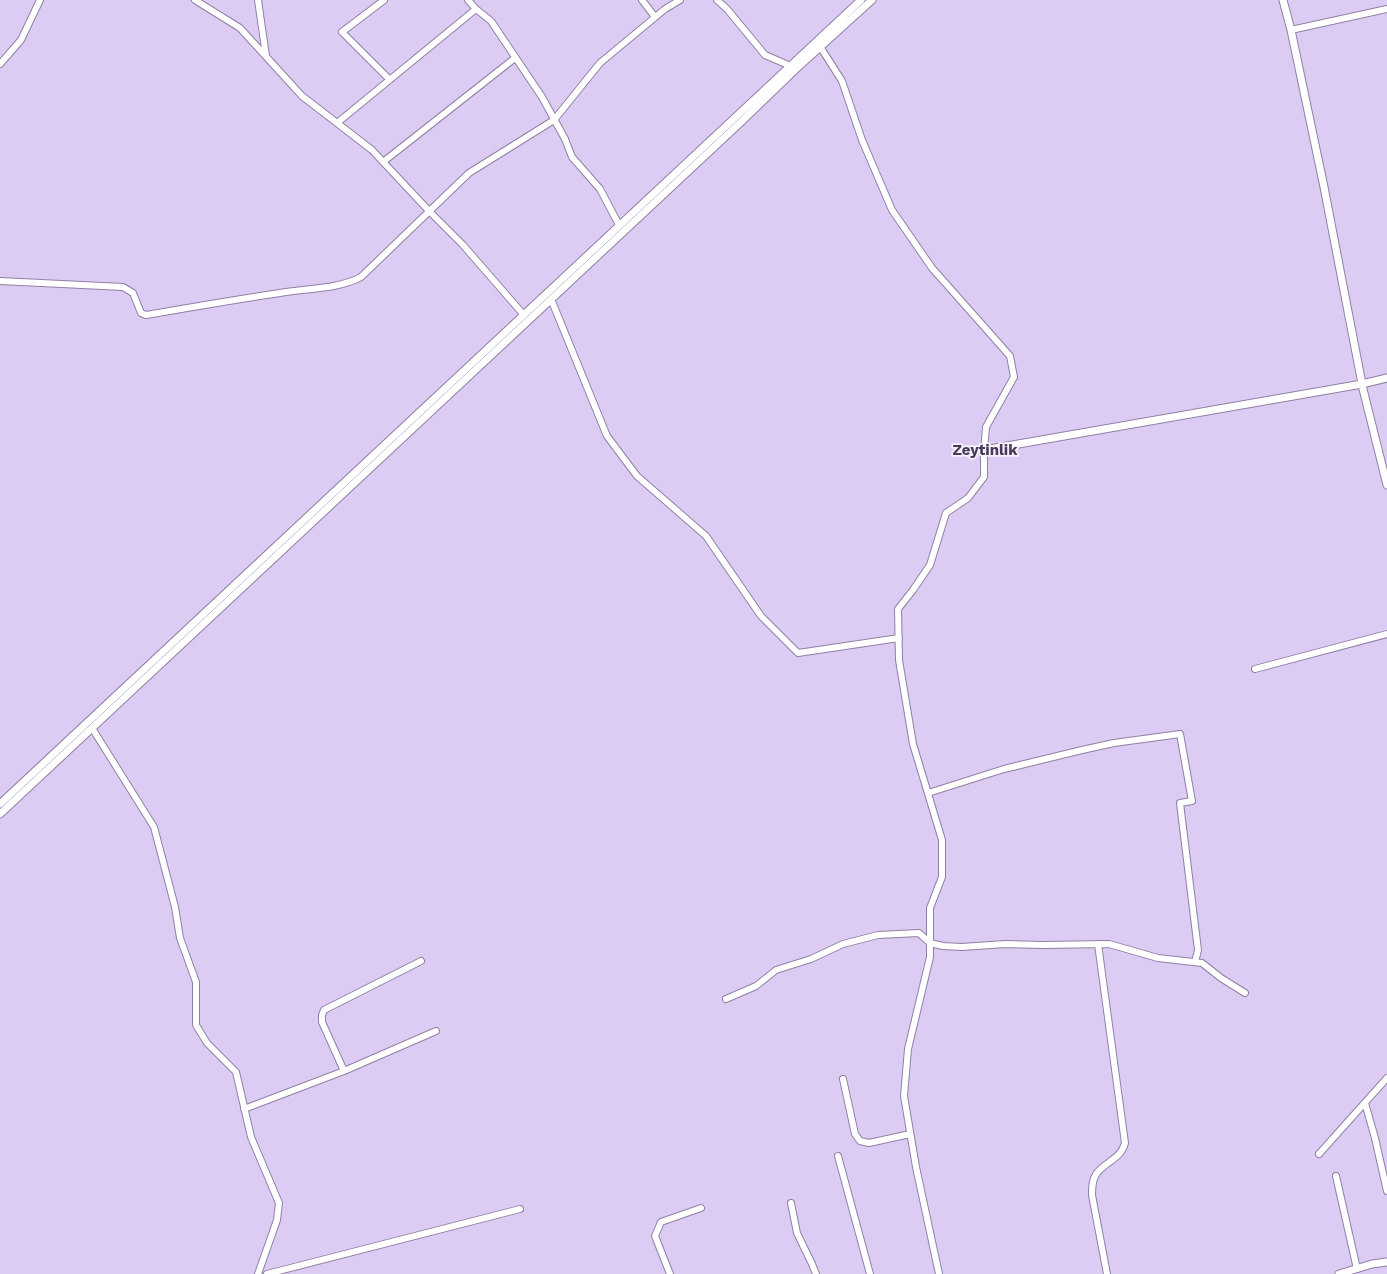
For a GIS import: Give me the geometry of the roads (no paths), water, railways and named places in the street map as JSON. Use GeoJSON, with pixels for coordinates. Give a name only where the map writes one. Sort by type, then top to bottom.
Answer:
{"type":"FeatureCollection","features":[{"type":"Feature","properties":{"kind":"street"},"geometry":{"type":"LineString","coordinates":[[0,64],[21,40],[40,0]]}},
{"type":"Feature","properties":{"kind":"street"},"geometry":{"type":"LineString","coordinates":[[195,0],[240,28],[302,96],[372,150],[463,245],[528,320]]}},
{"type":"Feature","properties":{"kind":"street"},"geometry":{"type":"LineString","coordinates":[[258,0],[266,56]]}},
{"type":"Feature","properties":{"kind":"street"},"geometry":{"type":"LineString","coordinates":[[384,0],[342,32],[390,79]]}},
{"type":"Feature","properties":{"kind":"street"},"geometry":{"type":"LineString","coordinates":[[468,0],[476,9],[491,21],[542,97],[565,139],[572,158],[600,188],[619,225]]}},
{"type":"Feature","properties":{"kind":"street"},"geometry":{"type":"LineString","coordinates":[[642,0],[655,17]]}},
{"type":"Feature","properties":{"kind":"street"},"geometry":{"type":"LineString","coordinates":[[0,281],[124,287],[133,293],[141,312],[146,315],[287,291],[352,282],[361,277],[469,173],[554,120],[600,62],[664,9],[680,0]]}},
{"type":"Feature","properties":{"kind":"street"},"geometry":{"type":"LineString","coordinates":[[716,0],[727,9],[764,55],[794,67]]}},
{"type":"Feature","properties":{"kind":"street"},"geometry":{"type":"LineString","coordinates":[[0,814],[552,299],[794,67],[861,0]]}},
{"type":"Feature","properties":{"kind":"street"},"geometry":{"type":"LineString","coordinates":[[0,804],[619,225],[794,67],[821,48],[872,0]]}},
{"type":"Feature","properties":{"kind":"street"},"geometry":{"type":"LineString","coordinates":[[1283,0],[1291,30],[1335,242],[1346,309],[1362,384],[1387,484]]}},
{"type":"Feature","properties":{"kind":"street"},"geometry":{"type":"LineString","coordinates":[[337,123],[476,9]]}},
{"type":"Feature","properties":{"kind":"street"},"geometry":{"type":"LineString","coordinates":[[1291,30],[1387,9]]}},
{"type":"Feature","properties":{"kind":"street"},"geometry":{"type":"LineString","coordinates":[[821,48],[842,81],[862,140],[892,210],[932,268],[1010,356],[1014,377],[986,427],[984,477],[968,498],[946,513],[930,565],[898,609],[899,660],[913,744],[942,840],[942,877],[930,908],[930,957],[908,1049],[904,1096],[916,1167],[939,1274]]}},
{"type":"Feature","properties":{"kind":"street"},"geometry":{"type":"LineString","coordinates":[[383,162],[515,58]]}},
{"type":"Feature","properties":{"kind":"street"},"geometry":{"type":"LineString","coordinates":[[552,299],[607,436],[637,476],[706,536],[761,616],[798,653],[899,638]]}},
{"type":"Feature","properties":{"kind":"street"},"geometry":{"type":"LineString","coordinates":[[984,450],[1362,384],[1387,378]]}},
{"type":"Feature","properties":{"kind":"street"},"geometry":{"type":"LineString","coordinates":[[1255,668],[1387,634]]}},
{"type":"Feature","properties":{"kind":"street"},"geometry":{"type":"LineString","coordinates":[[92,728],[154,827],[175,907],[180,938],[196,982],[196,1025],[207,1043],[236,1072],[251,1137],[279,1203],[277,1220],[258,1274]]}},
{"type":"Feature","properties":{"kind":"street"},"geometry":{"type":"LineString","coordinates":[[928,793],[1004,769],[1082,750],[1114,743],[1180,734],[1192,801],[1180,803],[1198,950],[1195,962]]}},
{"type":"Feature","properties":{"kind":"street"},"geometry":{"type":"LineString","coordinates":[[726,999],[756,986],[776,970],[811,959],[843,944],[878,935],[919,933],[930,942],[943,946],[962,947],[1005,944],[1042,946],[1108,944],[1158,958],[1202,963],[1221,978],[1245,993]]}},
{"type":"Feature","properties":{"kind":"street"},"geometry":{"type":"LineString","coordinates":[[1098,944],[1125,1143],[1124,1150],[1120,1155],[1097,1173],[1092,1186],[1092,1195],[1107,1274]]}},
{"type":"Feature","properties":{"kind":"street"},"geometry":{"type":"LineString","coordinates":[[344,1071],[322,1022],[324,1010],[421,961]]}},
{"type":"Feature","properties":{"kind":"street"},"geometry":{"type":"LineString","coordinates":[[244,1109],[344,1071],[436,1031]]}},
{"type":"Feature","properties":{"kind":"street"},"geometry":{"type":"LineString","coordinates":[[1319,1154],[1387,1078]]}},
{"type":"Feature","properties":{"kind":"street"},"geometry":{"type":"LineString","coordinates":[[843,1079],[855,1134],[860,1141],[870,1143],[910,1134]]}},
{"type":"Feature","properties":{"kind":"street"},"geometry":{"type":"LineString","coordinates":[[1364,1103],[1375,1138],[1387,1191]]}},
{"type":"Feature","properties":{"kind":"street"},"geometry":{"type":"LineString","coordinates":[[838,1156],[870,1274]]}},
{"type":"Feature","properties":{"kind":"street"},"geometry":{"type":"LineString","coordinates":[[1336,1176],[1357,1269]]}},
{"type":"Feature","properties":{"kind":"street"},"geometry":{"type":"LineString","coordinates":[[791,1203],[796,1233],[816,1274]]}},
{"type":"Feature","properties":{"kind":"street"},"geometry":{"type":"LineString","coordinates":[[670,1274],[655,1236],[661,1222],[701,1208]]}},
{"type":"Feature","properties":{"kind":"street"},"geometry":{"type":"LineString","coordinates":[[267,1274],[520,1209]]}},
{"type":"Feature","properties":{"kind":"street"},"geometry":{"type":"LineString","coordinates":[[1339,1274],[1387,1262]]}},
{"type":"Feature","properties":{"kind":"district","name":"Zeytinlik"},"geometry":{"type":"Point","coordinates":[985,451]}}]}
